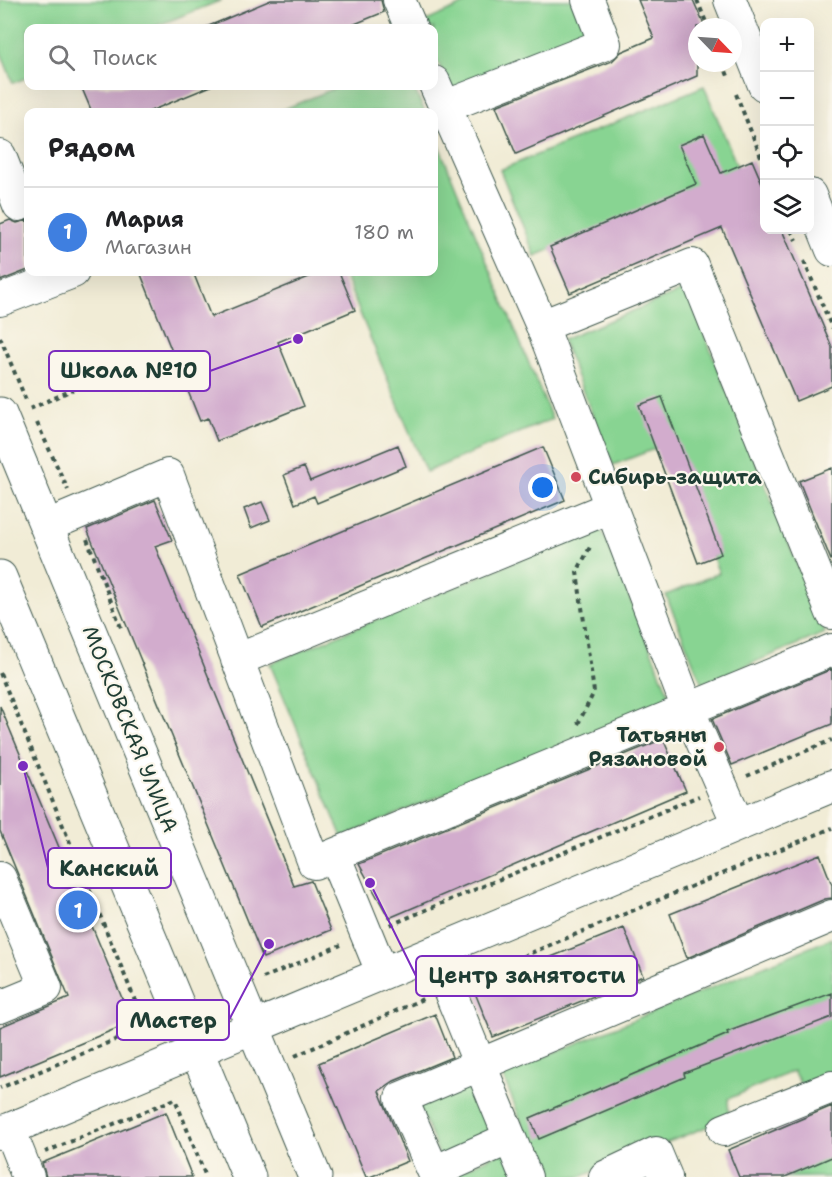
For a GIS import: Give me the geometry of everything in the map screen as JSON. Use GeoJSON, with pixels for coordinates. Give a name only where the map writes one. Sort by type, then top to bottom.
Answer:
{"type":"FeatureCollection","features":[{"type":"Feature","properties":{"kind":"main road","name":"МОСКОВСКАЯ УЛИЦА"},"geometry":{"type":"LineString","coordinates":[[15,412],[47,526],[315,1177]]}},
{"type":"Feature","properties":{"kind":"main road"},"geometry":{"type":"LineString","coordinates":[[0,577],[8,620],[249,1177]]}},
{"type":"Feature","properties":{"kind":"street"},"geometry":{"type":"LineString","coordinates":[[399,0],[409,24]]}},
{"type":"Feature","properties":{"kind":"street"},"geometry":{"type":"LineString","coordinates":[[588,0],[605,44],[439,94],[542,326],[688,709],[738,824]]}},
{"type":"Feature","properties":{"kind":"street"},"geometry":{"type":"LineString","coordinates":[[730,0],[750,89]]}},
{"type":"Feature","properties":{"kind":"street"},"geometry":{"type":"LineString","coordinates":[[0,156],[19,205],[24,203]]}},
{"type":"Feature","properties":{"kind":"street"},"geometry":{"type":"LineString","coordinates":[[814,205],[832,250]]}},
{"type":"Feature","properties":{"kind":"street"},"geometry":{"type":"LineString","coordinates":[[542,326],[692,265],[832,613]]}},
{"type":"Feature","properties":{"kind":"street"},"geometry":{"type":"LineString","coordinates":[[0,300],[63,276]]}},
{"type":"Feature","properties":{"kind":"street"},"geometry":{"type":"LineString","coordinates":[[47,526],[168,475],[314,863],[832,650]]}},
{"type":"Feature","properties":{"kind":"street"},"geometry":{"type":"LineString","coordinates":[[237,660],[611,507]]}},
{"type":"Feature","properties":{"kind":"street"},"geometry":{"type":"LineString","coordinates":[[25,1169],[5,1131],[832,786]]}},
{"type":"Feature","properties":{"kind":"street"},"geometry":{"type":"LineString","coordinates":[[334,855],[382,972]]}},
{"type":"Feature","properties":{"kind":"street"},"geometry":{"type":"LineString","coordinates":[[0,878],[46,988],[0,1007]]}},
{"type":"Feature","properties":{"kind":"street"},"geometry":{"type":"LineString","coordinates":[[510,1138],[435,1174],[401,1098],[832,916]]}},
{"type":"Feature","properties":{"kind":"street"},"geometry":{"type":"LineString","coordinates":[[435,951],[526,1177]]}},
{"type":"Feature","properties":{"kind":"street"},"geometry":{"type":"LineString","coordinates":[[724,1130],[832,1087]]}},
{"type":"Feature","properties":{"kind":"street"},"geometry":{"type":"LineString","coordinates":[[605,1177],[656,1153],[666,1177]]}},
{"type":"Feature","properties":{"kind":"path"},"geometry":{"type":"LineString","coordinates":[[697,0],[704,18]]}},
{"type":"Feature","properties":{"kind":"path"},"geometry":{"type":"LineString","coordinates":[[727,72],[731,83]]}},
{"type":"Feature","properties":{"kind":"path"},"geometry":{"type":"LineString","coordinates":[[750,89],[760,139]]}},
{"type":"Feature","properties":{"kind":"path"},"geometry":{"type":"LineString","coordinates":[[794,234],[796,240]]}},
{"type":"Feature","properties":{"kind":"path"},"geometry":{"type":"LineString","coordinates":[[801,251],[832,328]]}},
{"type":"Feature","properties":{"kind":"path"},"geometry":{"type":"LineString","coordinates":[[15,412],[129,364]]}},
{"type":"Feature","properties":{"kind":"path"},"geometry":{"type":"LineString","coordinates":[[560,761],[594,692],[577,572],[591,544]]}},
{"type":"Feature","properties":{"kind":"path"},"geometry":{"type":"LineString","coordinates":[[0,673],[146,1027],[0,1088]]}},
{"type":"Feature","properties":{"kind":"path"},"geometry":{"type":"LineString","coordinates":[[259,980],[832,740]]}},
{"type":"Feature","properties":{"kind":"path"},"geometry":{"type":"LineString","coordinates":[[292,1058],[448,987],[832,828]]}},
{"type":"Feature","properties":{"kind":"path"},"geometry":{"type":"LineString","coordinates":[[25,1169],[175,1099],[206,1177]]}},
{"type":"Feature","properties":{"kind":"green space"},"geometry":{"type":"Polygon","coordinates":[[[0,0],[222,0],[161,24],[24,24],[24,79],[13,83],[0,50],[0,0]]]}},
{"type":"Feature","properties":{"kind":"green space"},"geometry":{"type":"Polygon","coordinates":[[[473,0],[574,0],[589,33],[452,95],[438,62],[438,24],[420,24],[473,0]]]}},
{"type":"Feature","properties":{"kind":"green space"},"geometry":{"type":"Polygon","coordinates":[[[704,86],[739,171],[535,256],[500,170],[704,86]]]}},
{"type":"Feature","properties":{"kind":"green space"},"geometry":{"type":"Polygon","coordinates":[[[330,90],[415,90],[423,108],[287,108],[330,90]]]}},
{"type":"Feature","properties":{"kind":"green space"},"geometry":{"type":"Polygon","coordinates":[[[438,144],[552,419],[426,472],[345,276],[438,276],[438,144]]]}},
{"type":"Feature","properties":{"kind":"green space"},"geometry":{"type":"Polygon","coordinates":[[[686,289],[825,633],[702,684],[666,595],[719,573],[667,444],[613,465],[562,340],[686,289]]]}},
{"type":"Feature","properties":{"kind":"green space"},"geometry":{"type":"Polygon","coordinates":[[[600,526],[671,699],[342,837],[270,664],[600,526]]]}},
{"type":"Feature","properties":{"kind":"green space"},"geometry":{"type":"Polygon","coordinates":[[[832,938],[832,1076],[803,1088],[793,1071],[728,1099],[729,1118],[580,1177],[544,1177],[502,1074],[832,938]]]}},
{"type":"Feature","properties":{"kind":"green space"},"geometry":{"type":"Polygon","coordinates":[[[477,1079],[500,1134],[441,1159],[418,1104],[477,1079]]]}},
{"type":"Feature","properties":{"kind":"green space"},"geometry":{"type":"Polygon","coordinates":[[[506,1150],[518,1177],[448,1177],[506,1150]]]}},
{"type":"Feature","properties":{"kind":"green space"},"geometry":{"type":"Polygon","coordinates":[[[832,1155],[832,1177],[780,1177],[832,1155]]]}},
{"type":"Feature","properties":{"kind":"building"},"geometry":{"type":"Polygon","coordinates":[[[271,0],[381,0],[384,12],[355,24],[214,24],[271,0]]]}},
{"type":"Feature","properties":{"kind":"building"},"geometry":{"type":"Polygon","coordinates":[[[638,0],[693,0],[701,18],[688,18],[688,72],[697,72],[697,76],[516,154],[496,106],[612,61],[621,52],[654,38],[638,0]]]}},
{"type":"Feature","properties":{"kind":"building"},"geometry":{"type":"Polygon","coordinates":[[[83,90],[201,90],[158,108],[90,108],[83,90]]]}},
{"type":"Feature","properties":{"kind":"building"},"geometry":{"type":"Polygon","coordinates":[[[704,134],[721,173],[752,160],[760,178],[760,234],[784,234],[832,347],[832,386],[796,401],[722,228],[570,293],[550,247],[696,184],[679,145],[704,134]]]}},
{"type":"Feature","properties":{"kind":"building"},"geometry":{"type":"Polygon","coordinates":[[[10,220],[17,223],[24,221],[24,272],[0,281],[0,224],[10,220]]]}},
{"type":"Feature","properties":{"kind":"building"},"geometry":{"type":"Polygon","coordinates":[[[142,276],[195,276],[211,317],[311,276],[341,276],[355,310],[278,342],[304,406],[217,441],[208,418],[200,421],[142,276]]]}},
{"type":"Feature","properties":{"kind":"building"},"geometry":{"type":"Polygon","coordinates":[[[662,397],[721,554],[698,563],[639,405],[662,397]]]}},
{"type":"Feature","properties":{"kind":"building"},"geometry":{"type":"Polygon","coordinates":[[[398,445],[406,466],[317,503],[314,496],[295,504],[284,475],[304,467],[310,481],[398,445]]]}},
{"type":"Feature","properties":{"kind":"building"},"geometry":{"type":"Polygon","coordinates":[[[543,447],[565,500],[262,627],[240,574],[543,447]]]}},
{"type":"Feature","properties":{"kind":"building"},"geometry":{"type":"Polygon","coordinates":[[[832,468],[832,560],[831,560],[799,481],[832,468]]]}},
{"type":"Feature","properties":{"kind":"building"},"geometry":{"type":"Polygon","coordinates":[[[155,500],[172,540],[155,546],[294,886],[311,881],[331,930],[263,958],[87,529],[155,500]]]}},
{"type":"Feature","properties":{"kind":"building"},"geometry":{"type":"Polygon","coordinates":[[[262,502],[270,520],[251,528],[244,509],[262,502]]]}},
{"type":"Feature","properties":{"kind":"building"},"geometry":{"type":"Polygon","coordinates":[[[832,669],[832,724],[732,765],[712,719],[832,669]]]}},
{"type":"Feature","properties":{"kind":"building"},"geometry":{"type":"Polygon","coordinates":[[[0,706],[132,1022],[0,1077],[0,1027],[69,998],[0,831],[0,706]]]}},
{"type":"Feature","properties":{"kind":"building"},"geometry":{"type":"Polygon","coordinates":[[[663,739],[686,791],[389,918],[359,864],[663,739]]]}},
{"type":"Feature","properties":{"kind":"building"},"geometry":{"type":"Polygon","coordinates":[[[820,854],[832,885],[832,898],[687,958],[670,914],[820,854]]]}},
{"type":"Feature","properties":{"kind":"building"},"geometry":{"type":"Polygon","coordinates":[[[624,928],[643,976],[493,1037],[473,988],[624,928]]]}},
{"type":"Feature","properties":{"kind":"building"},"geometry":{"type":"Polygon","coordinates":[[[832,993],[832,1017],[684,1073],[685,1077],[539,1139],[530,1118],[728,1034],[727,1032],[832,993]]]}},
{"type":"Feature","properties":{"kind":"building"},"geometry":{"type":"Polygon","coordinates":[[[435,1014],[452,1057],[394,1081],[379,1091],[408,1161],[366,1177],[319,1063],[435,1014]]]}},
{"type":"Feature","properties":{"kind":"building"},"geometry":{"type":"Polygon","coordinates":[[[832,1106],[832,1157],[785,1177],[739,1177],[728,1150],[832,1106]]]}},
{"type":"Feature","properties":{"kind":"building"},"geometry":{"type":"Polygon","coordinates":[[[166,1112],[192,1177],[46,1177],[42,1163],[166,1112]]]}},
{"type":"Feature","properties":{"kind":"place","name":"Школа №10"},"geometry":{"type":"Point","coordinates":[298,339]}},
{"type":"Feature","properties":{"kind":"place","name":"Сибирь-защита"},"geometry":{"type":"Point","coordinates":[576,477]}},
{"type":"Feature","properties":{"kind":"place","name":"Татьяны Рязановой"},"geometry":{"type":"Point","coordinates":[719,747]}},
{"type":"Feature","properties":{"kind":"place","name":"Канский"},"geometry":{"type":"Point","coordinates":[23,766]}},
{"type":"Feature","properties":{"kind":"place","name":"Центр занятости"},"geometry":{"type":"Point","coordinates":[370,883]}},
{"type":"Feature","properties":{"kind":"place","name":"Мария"},"geometry":{"type":"Point","coordinates":[78,910]}},
{"type":"Feature","properties":{"kind":"place","name":"Мастер"},"geometry":{"type":"Point","coordinates":[269,944]}}]}
